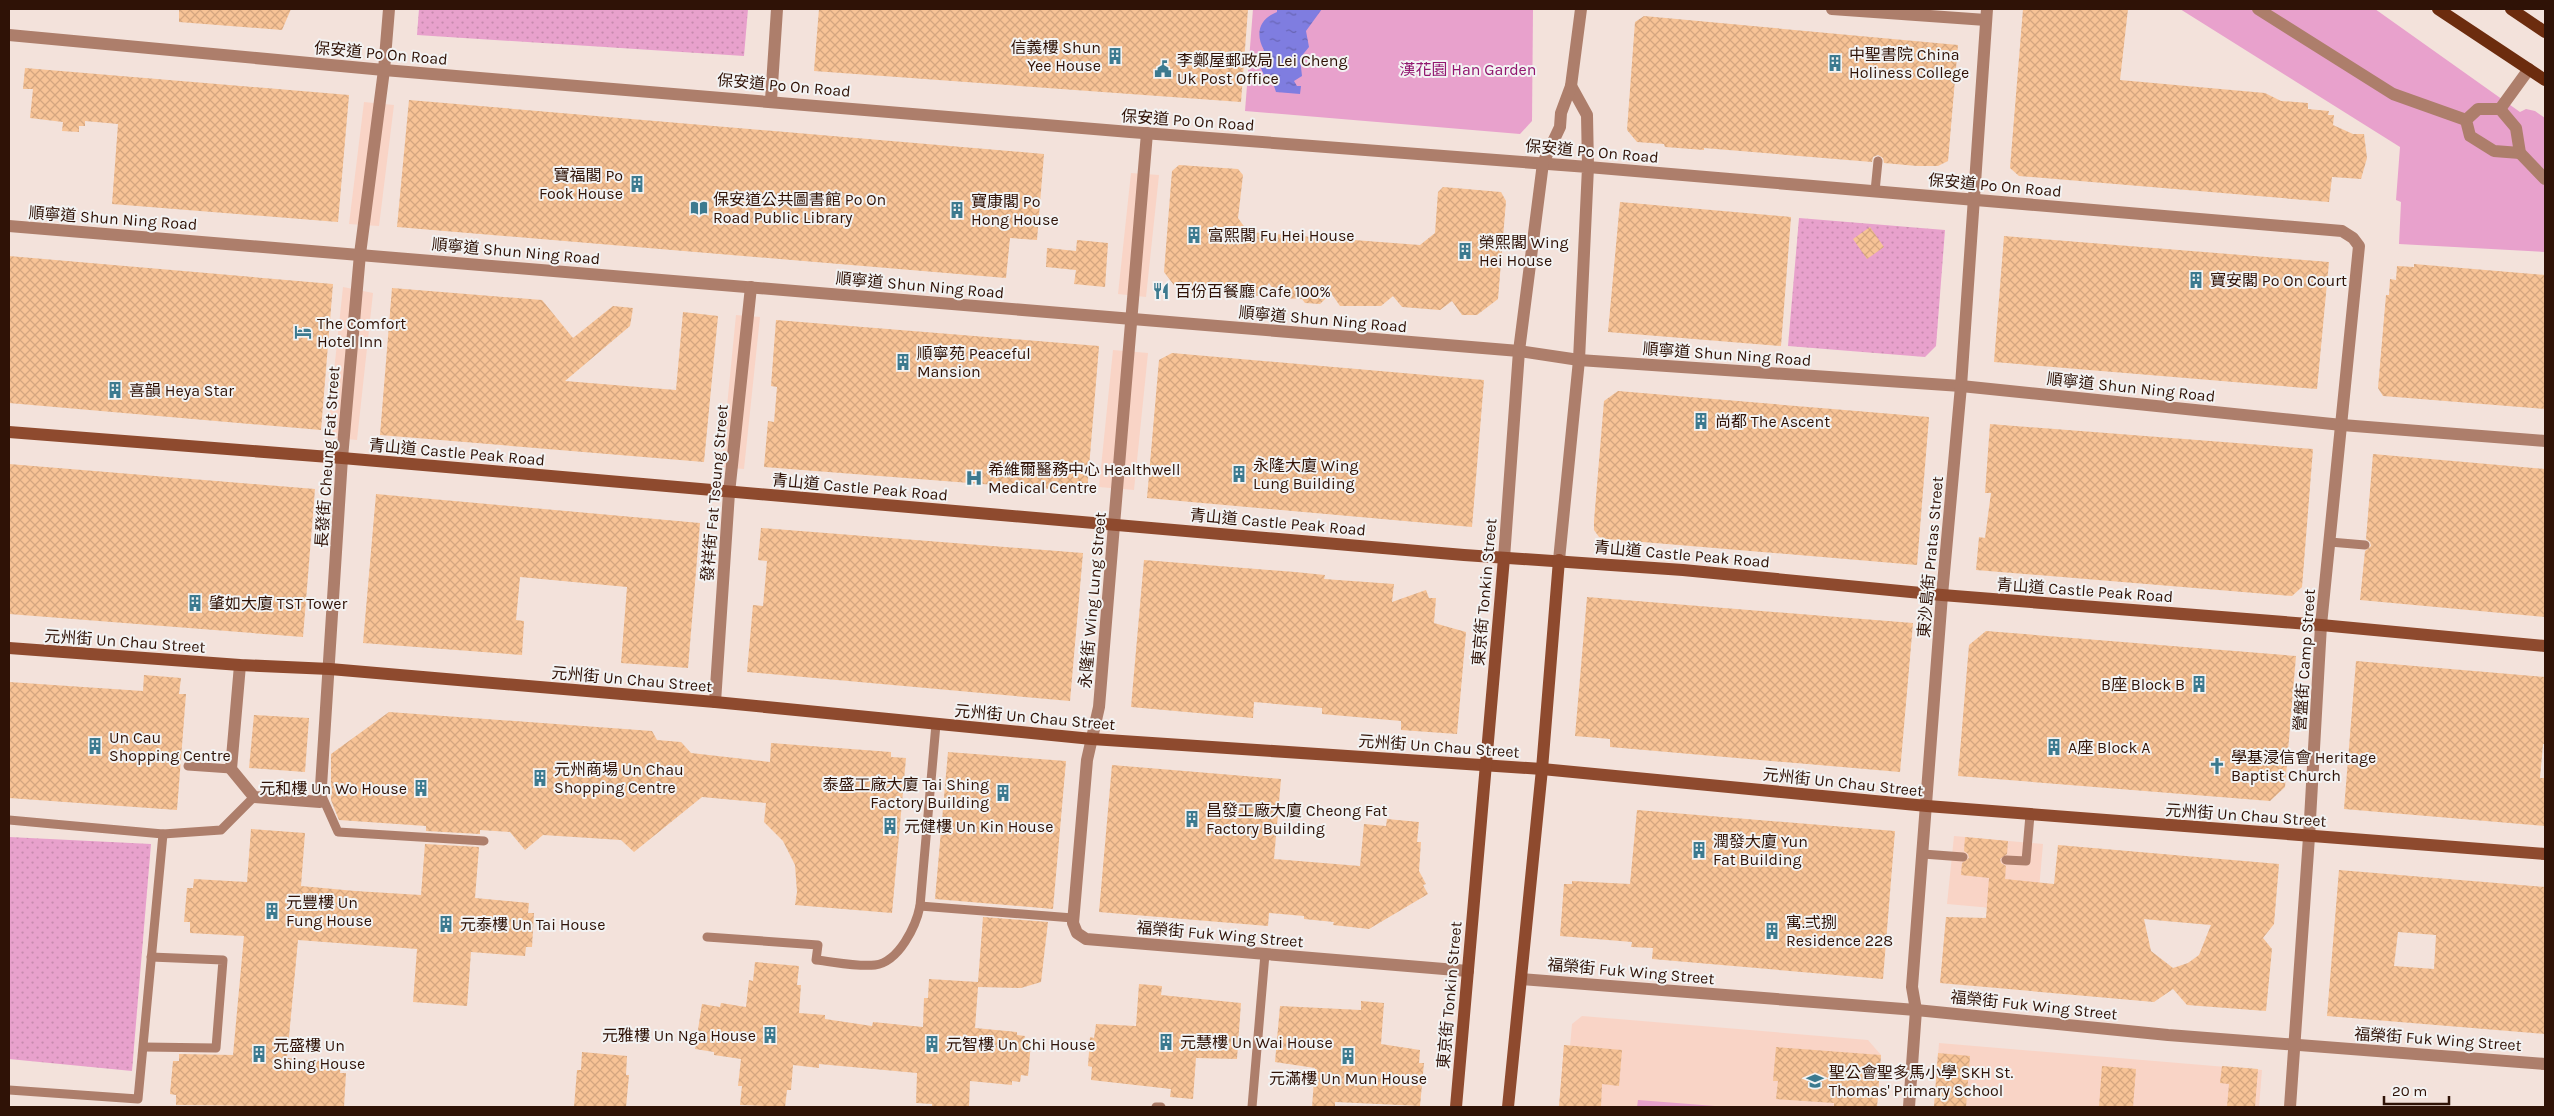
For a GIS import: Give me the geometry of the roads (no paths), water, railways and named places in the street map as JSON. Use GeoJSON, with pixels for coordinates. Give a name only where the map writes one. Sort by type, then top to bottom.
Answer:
{"type":"FeatureCollection","features":[{"type":"Feature","properties":{"kind":"main road"},"geometry":{"type":"LineString","coordinates":[[2438,9],[2545,80]]}},
{"type":"Feature","properties":{"kind":"main road"},"geometry":{"type":"LineString","coordinates":[[2511,9],[2545,32]]}},
{"type":"Feature","properties":{"kind":"main road","name":"青山道 Castle Peak Road"},"geometry":{"type":"LineString","coordinates":[[9,432],[342,458],[1504,558],[1559,560],[1683,570],[1942,595],[2321,625],[2545,646]]}},
{"type":"Feature","properties":{"kind":"main road","name":"東京街 Tonkin Street"},"geometry":{"type":"LineString","coordinates":[[1456,1107],[1504,558]]}},
{"type":"Feature","properties":{"kind":"main road"},"geometry":{"type":"LineString","coordinates":[[1508,1107],[1542,769],[1559,560]]}},
{"type":"Feature","properties":{"kind":"main road","name":"元州街 Un Chau Street"},"geometry":{"type":"LineString","coordinates":[[9,648],[240,665],[330,669],[714,702],[1092,739],[1542,769],[2030,815],[2545,854]]}},
{"type":"Feature","properties":{"kind":"street","name":"長發街 Cheung Fat Street"},"geometry":{"type":"LineString","coordinates":[[330,669],[342,458],[360,254],[384,70],[389,9]]}},
{"type":"Feature","properties":{"kind":"street"},"geometry":{"type":"LineString","coordinates":[[771,100],[777,9]]}},
{"type":"Feature","properties":{"kind":"street","name":"東京街 Tonkin Street"},"geometry":{"type":"LineString","coordinates":[[1504,558],[1519,351],[1543,162],[1560,127],[1561,113],[1571,86],[1581,9]]}},
{"type":"Feature","properties":{"kind":"street"},"geometry":{"type":"LineString","coordinates":[[1832,9],[1987,14]]}},
{"type":"Feature","properties":{"kind":"street"},"geometry":{"type":"LineString","coordinates":[[2258,9],[2393,94],[2466,120]]}},
{"type":"Feature","properties":{"kind":"street","name":"東沙島街 Pratas Street"},"geometry":{"type":"LineString","coordinates":[[1909,1107],[1916,1010],[1912,987],[1942,595],[1961,386],[1987,14]]}},
{"type":"Feature","properties":{"kind":"street","name":"保安道 Po On Road"},"geometry":{"type":"LineString","coordinates":[[9,35],[384,70],[771,100],[1147,133],[1543,162],[2342,231],[2353,238],[2359,246]]}},
{"type":"Feature","properties":{"kind":"street"},"geometry":{"type":"LineString","coordinates":[[2500,109],[2529,69]]}},
{"type":"Feature","properties":{"kind":"street"},"geometry":{"type":"LineString","coordinates":[[1559,560],[1579,360],[1588,167],[1587,115],[1571,86]]}},
{"type":"Feature","properties":{"kind":"street"},"geometry":{"type":"LineString","coordinates":[[2466,120],[2478,109],[2500,109],[2516,128],[2520,153],[2545,179]]}},
{"type":"Feature","properties":{"kind":"street"},"geometry":{"type":"LineString","coordinates":[[2466,120],[2470,136],[2494,151],[2520,153]]}},
{"type":"Feature","properties":{"kind":"street","name":"永隆街 Wing Lung Street"},"geometry":{"type":"LineString","coordinates":[[1073,918],[1087,760],[1099,708],[1147,133]]}},
{"type":"Feature","properties":{"kind":"street","name":"順寧道 Shun Ning Road"},"geometry":{"type":"LineString","coordinates":[[9,226],[1519,351],[1579,360],[1961,386],[2342,425],[2545,441]]}},
{"type":"Feature","properties":{"kind":"street","name":"營盤街 Camp Street"},"geometry":{"type":"LineString","coordinates":[[2290,1107],[2309,837],[2321,625],[2359,246]]}},
{"type":"Feature","properties":{"kind":"street","name":"發祥街 Fat Tseung Street"},"geometry":{"type":"LineString","coordinates":[[714,702],[729,492],[751,286]]}},
{"type":"Feature","properties":{"kind":"street"},"geometry":{"type":"LineString","coordinates":[[240,665],[231,769],[254,797],[320,802],[330,669]]}},
{"type":"Feature","properties":{"kind":"street","name":"福榮街 Fuk Wing Street"},"geometry":{"type":"LineString","coordinates":[[1073,918],[1074,928],[1086,939],[1468,971]]}},
{"type":"Feature","properties":{"kind":"street","name":"福榮街 Fuk Wing Street"},"geometry":{"type":"LineString","coordinates":[[1520,979],[1916,1010],[2294,1045],[2545,1064]]}},
{"type":"Feature","properties":{"kind":"lane"},"geometry":{"type":"LineString","coordinates":[[1875,191],[1878,161]]}},
{"type":"Feature","properties":{"kind":"lane"},"geometry":{"type":"LineString","coordinates":[[2330,542],[2365,545]]}},
{"type":"Feature","properties":{"kind":"lane"},"geometry":{"type":"LineString","coordinates":[[707,937],[818,946],[816,960],[876,965],[887,960],[904,943],[917,919],[920,906],[936,724]]}},
{"type":"Feature","properties":{"kind":"lane"},"geometry":{"type":"LineString","coordinates":[[188,766],[231,769]]}},
{"type":"Feature","properties":{"kind":"lane"},"geometry":{"type":"LineString","coordinates":[[321,794],[338,832],[484,841]]}},
{"type":"Feature","properties":{"kind":"lane"},"geometry":{"type":"LineString","coordinates":[[9,820],[163,834],[221,830],[254,797]]}},
{"type":"Feature","properties":{"kind":"lane"},"geometry":{"type":"LineString","coordinates":[[2006,860],[2026,861],[2030,815]]}},
{"type":"Feature","properties":{"kind":"lane"},"geometry":{"type":"LineString","coordinates":[[9,1090],[138,1099],[163,834]]}},
{"type":"Feature","properties":{"kind":"lane"},"geometry":{"type":"LineString","coordinates":[[1923,854],[1963,857]]}},
{"type":"Feature","properties":{"kind":"lane"},"geometry":{"type":"LineString","coordinates":[[920,906],[1073,918]]}},
{"type":"Feature","properties":{"kind":"lane"},"geometry":{"type":"LineString","coordinates":[[1252,1107],[1265,954]]}},
{"type":"Feature","properties":{"kind":"lane"},"geometry":{"type":"LineString","coordinates":[[144,1047],[216,1048],[223,960],[151,957]]}},
{"type":"Feature","properties":{"kind":"lane"},"geometry":{"type":"LineString","coordinates":[[1156,1107],[1161,1107]]}},
{"type":"Feature","properties":{"kind":"water"},"geometry":{"type":"Polygon","coordinates":[[[1277,9],[1322,9],[1306,31],[1309,47],[1300,58],[1302,76],[1294,81],[1297,86],[1301,86],[1300,94],[1276,92],[1270,74],[1264,75],[1259,64],[1264,50],[1259,33],[1260,28],[1266,19],[1277,12],[1277,9]]]}},
{"type":"Feature","properties":{"kind":"place","name":"信義樓 Shun Yee House"},"geometry":{"type":"Point","coordinates":[1115,56]}},
{"type":"Feature","properties":{"kind":"place","name":"中聖書院 China Holiness College"},"geometry":{"type":"Point","coordinates":[1835,63]}},
{"type":"Feature","properties":{"kind":"place","name":"李鄭屋郵政局 Lei Cheng Uk Post Office"},"geometry":{"type":"Point","coordinates":[1163,69]}},
{"type":"Feature","properties":{"kind":"place","name":"寶福閣 Po Fook House"},"geometry":{"type":"Point","coordinates":[637,184]}},
{"type":"Feature","properties":{"kind":"place","name":"保安道公共圖書館 Po On Road Public Library"},"geometry":{"type":"Point","coordinates":[699,208]}},
{"type":"Feature","properties":{"kind":"place","name":"寶康閣 Po Hong House"},"geometry":{"type":"Point","coordinates":[957,210]}},
{"type":"Feature","properties":{"kind":"place","name":"富熙閣 Fu Hei House"},"geometry":{"type":"Point","coordinates":[1194,235]}},
{"type":"Feature","properties":{"kind":"place","name":"榮熙閣 Wing Hei House"},"geometry":{"type":"Point","coordinates":[1465,251]}},
{"type":"Feature","properties":{"kind":"place","name":"寶安閣 Po On Court"},"geometry":{"type":"Point","coordinates":[2196,280]}},
{"type":"Feature","properties":{"kind":"place","name":"百份百餐廳 Cafe 100%"},"geometry":{"type":"Point","coordinates":[1161,291]}},
{"type":"Feature","properties":{"kind":"place","name":"The Comfort Hotel Inn"},"geometry":{"type":"Point","coordinates":[303,332]}},
{"type":"Feature","properties":{"kind":"place","name":"順寧苑 Peaceful Mansion"},"geometry":{"type":"Point","coordinates":[903,362]}},
{"type":"Feature","properties":{"kind":"place","name":"喜韻 Heya Star"},"geometry":{"type":"Point","coordinates":[115,390]}},
{"type":"Feature","properties":{"kind":"place","name":"尚都 The Ascent"},"geometry":{"type":"Point","coordinates":[1701,421]}},
{"type":"Feature","properties":{"kind":"place","name":"永隆大廈 Wing Lung Building"},"geometry":{"type":"Point","coordinates":[1239,474]}},
{"type":"Feature","properties":{"kind":"place","name":"希維爾醫務中心 Healthwell Medical Centre"},"geometry":{"type":"Point","coordinates":[974,478]}},
{"type":"Feature","properties":{"kind":"place","name":"肇如大廈 TST Tower"},"geometry":{"type":"Point","coordinates":[195,603]}},
{"type":"Feature","properties":{"kind":"place","name":"B座 Block B"},"geometry":{"type":"Point","coordinates":[2199,684]}},
{"type":"Feature","properties":{"kind":"place","name":"Un Cau Shopping Centre"},"geometry":{"type":"Point","coordinates":[95,746]}},
{"type":"Feature","properties":{"kind":"place","name":"A座 Block A"},"geometry":{"type":"Point","coordinates":[2054,747]}},
{"type":"Feature","properties":{"kind":"place","name":"學基浸信會 Heritage Baptist Church"},"geometry":{"type":"Point","coordinates":[2217,766]}},
{"type":"Feature","properties":{"kind":"place","name":"元州商場 Un Chau Shopping Centre"},"geometry":{"type":"Point","coordinates":[540,778]}},
{"type":"Feature","properties":{"kind":"place","name":"元和樓 Un Wo House"},"geometry":{"type":"Point","coordinates":[421,788]}},
{"type":"Feature","properties":{"kind":"place","name":"泰盛工廠大廈 Tai Shing Factory Building"},"geometry":{"type":"Point","coordinates":[1003,793]}},
{"type":"Feature","properties":{"kind":"place","name":"昌發工廠大廈 Cheong Fat Factory Building"},"geometry":{"type":"Point","coordinates":[1192,819]}},
{"type":"Feature","properties":{"kind":"place","name":"元健樓 Un Kin House"},"geometry":{"type":"Point","coordinates":[890,826]}},
{"type":"Feature","properties":{"kind":"place","name":"潤發大廈 Yun Fat Building"},"geometry":{"type":"Point","coordinates":[1699,850]}},
{"type":"Feature","properties":{"kind":"place","name":"元豐樓 Un Fung House"},"geometry":{"type":"Point","coordinates":[272,911]}},
{"type":"Feature","properties":{"kind":"place","name":"元泰樓 Un Tai House"},"geometry":{"type":"Point","coordinates":[446,924]}},
{"type":"Feature","properties":{"kind":"place","name":"寓.弍捌 Residence 228"},"geometry":{"type":"Point","coordinates":[1772,931]}},
{"type":"Feature","properties":{"kind":"place","name":"元雅樓 Un Nga House"},"geometry":{"type":"Point","coordinates":[770,1035]}},
{"type":"Feature","properties":{"kind":"place","name":"元慧樓 Un Wai House"},"geometry":{"type":"Point","coordinates":[1166,1042]}},
{"type":"Feature","properties":{"kind":"place","name":"元智樓 Un Chi House"},"geometry":{"type":"Point","coordinates":[932,1044]}},
{"type":"Feature","properties":{"kind":"place","name":"元盛樓 Un Shing House"},"geometry":{"type":"Point","coordinates":[259,1054]}},
{"type":"Feature","properties":{"kind":"place","name":"元滿樓 Un Mun House"},"geometry":{"type":"Point","coordinates":[1348,1056]}},
{"type":"Feature","properties":{"kind":"place","name":"聖公會聖多馬小學 SKH St. Thomas' Primary School"},"geometry":{"type":"Point","coordinates":[1815,1081]}},
{"type":"Feature","properties":{"kind":"park label","name":"漢花園 Han Garden"},"geometry":{"type":"Point","coordinates":[1468,69]}}]}
